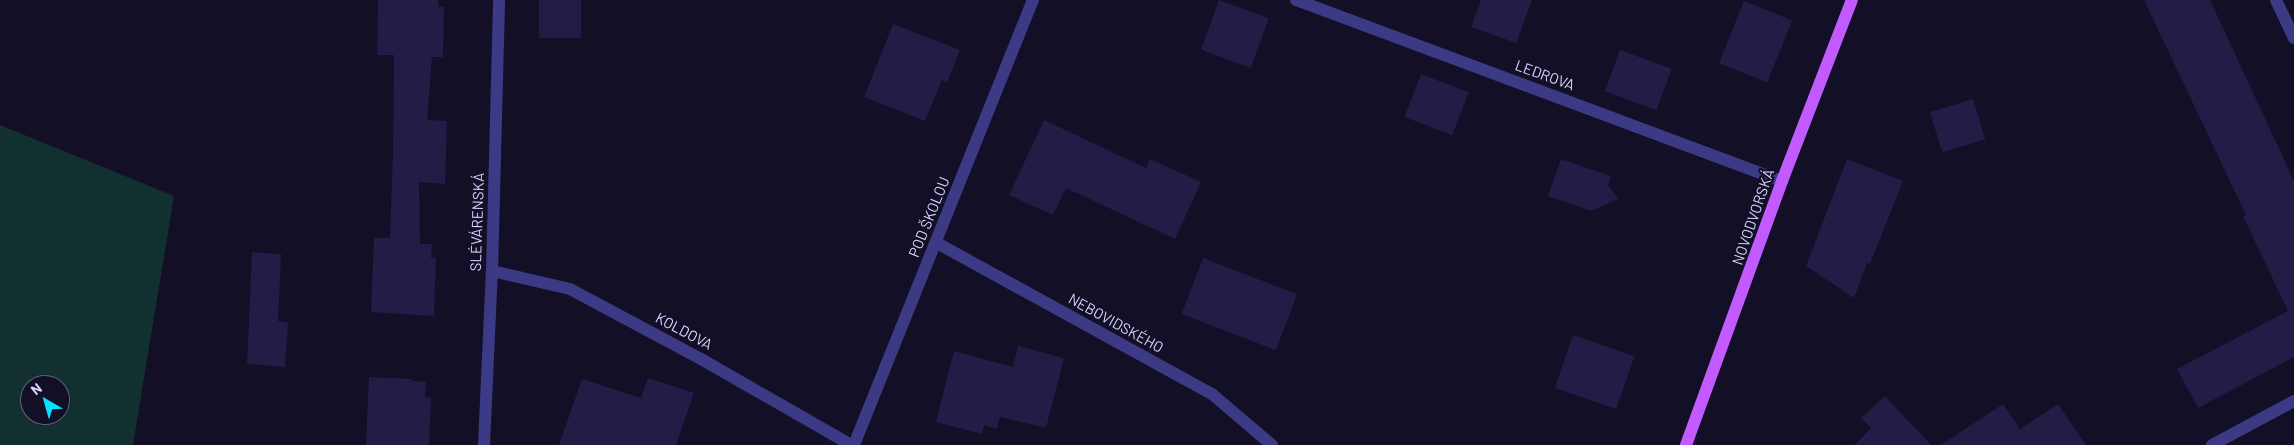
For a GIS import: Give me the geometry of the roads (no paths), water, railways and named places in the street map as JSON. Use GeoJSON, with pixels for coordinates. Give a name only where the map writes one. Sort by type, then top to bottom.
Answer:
{"type":"FeatureCollection","features":[{"type":"Feature","properties":{"kind":"main road","name":"NOVODVORSKÁ"},"geometry":{"type":"LineString","coordinates":[[1686,445],[1782,181],[1852,0]]}},
{"type":"Feature","properties":{"kind":"street","name":"SLÉVÁRENSKÁ"},"geometry":{"type":"LineString","coordinates":[[484,445],[492,271],[499,0]]}},
{"type":"Feature","properties":{"kind":"street","name":"POD ŠKOLOU"},"geometry":{"type":"LineString","coordinates":[[853,445],[937,242],[1033,0]]}},
{"type":"Feature","properties":{"kind":"street","name":"LEDROVA"},"geometry":{"type":"LineString","coordinates":[[1296,0],[1782,181]]}},
{"type":"Feature","properties":{"kind":"street"},"geometry":{"type":"LineString","coordinates":[[2276,0],[2294,38]]}},
{"type":"Feature","properties":{"kind":"street","name":"NEBOVIDSKÉHO"},"geometry":{"type":"LineString","coordinates":[[937,242],[1212,394],[1272,445]]}},
{"type":"Feature","properties":{"kind":"street","name":"KOLDOVA"},"geometry":{"type":"LineString","coordinates":[[492,271],[570,289],[701,359],[853,445]]}},
{"type":"Feature","properties":{"kind":"street"},"geometry":{"type":"LineString","coordinates":[[2212,445],[2294,401]]}}]}
